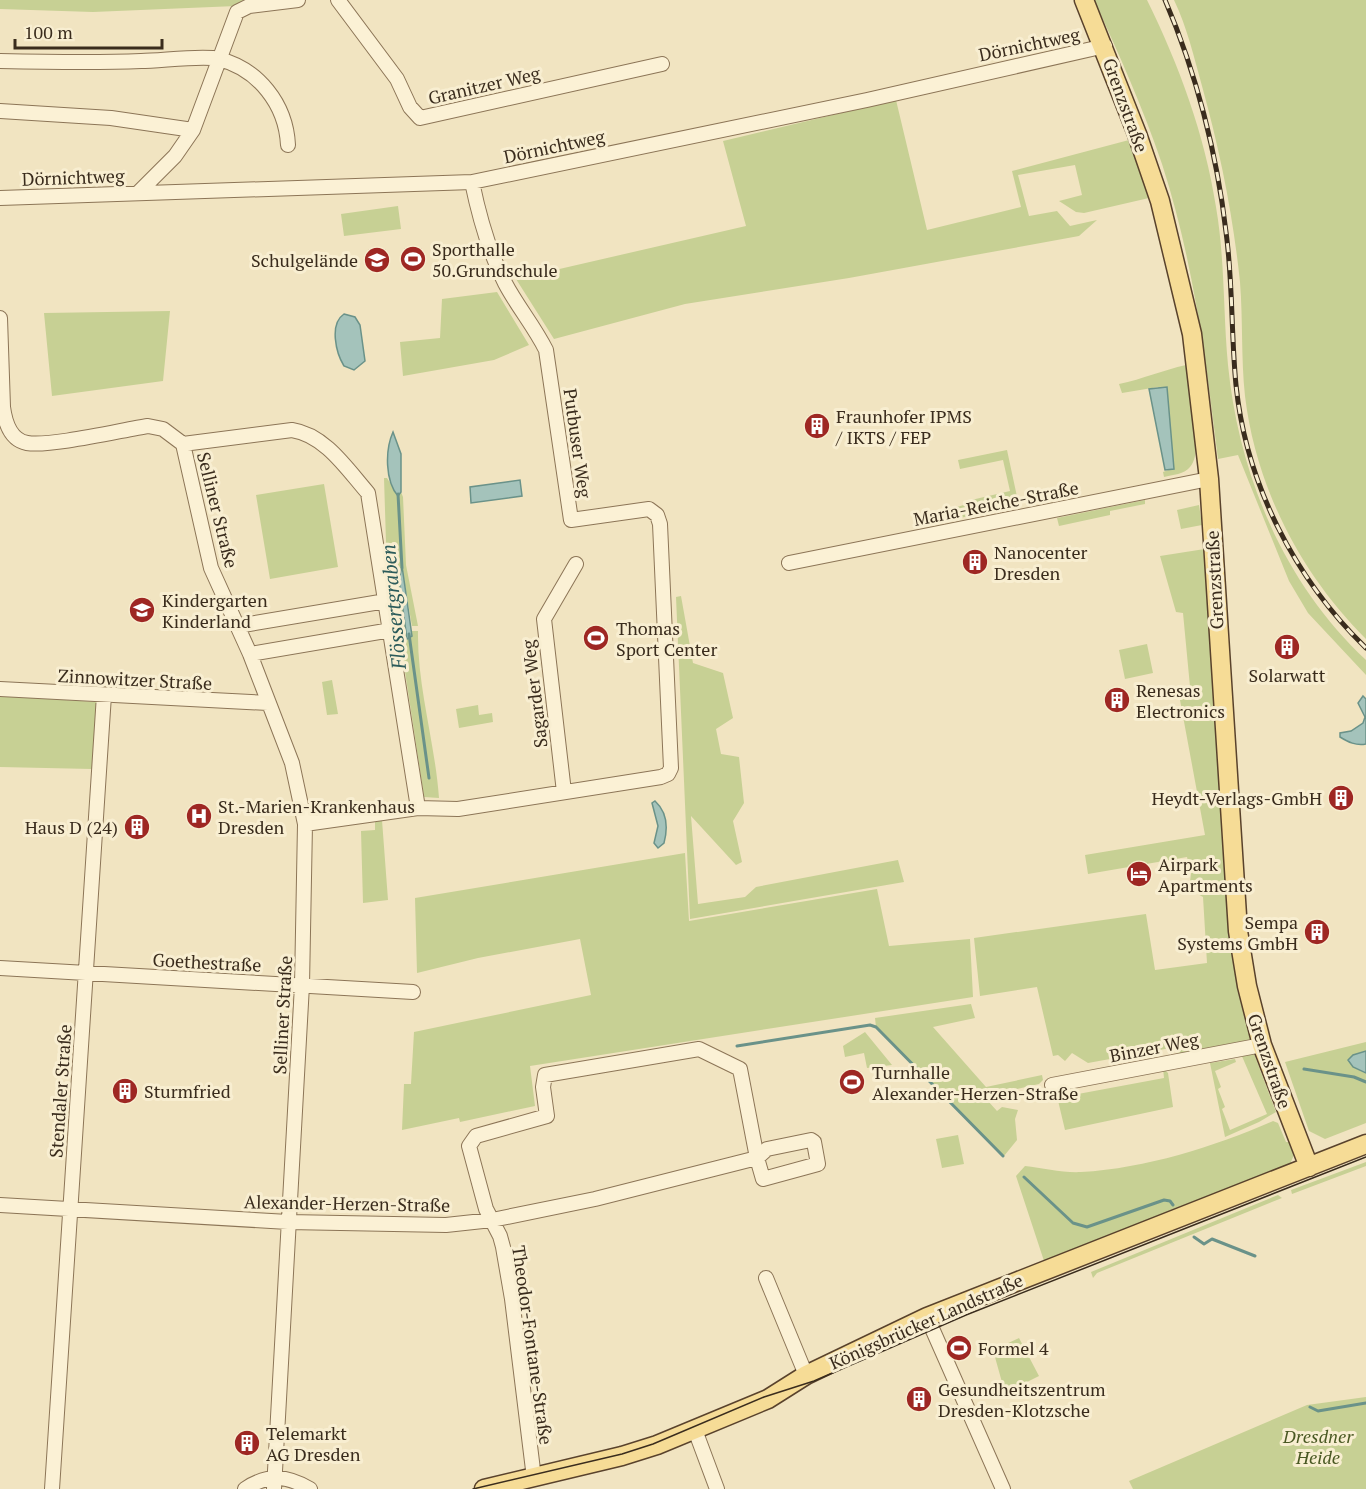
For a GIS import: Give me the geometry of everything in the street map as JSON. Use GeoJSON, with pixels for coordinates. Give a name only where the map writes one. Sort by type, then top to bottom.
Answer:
{"type":"FeatureCollection","features":[{"type":"Feature","properties":{"kind":"main road","name":"Grenzstraße"},"geometry":{"type":"LineString","coordinates":[[1084,0],[1105,46],[1141,145],[1178,271],[1195,358],[1209,479],[1234,897],[1243,965],[1262,1045],[1309,1167]]}},
{"type":"Feature","properties":{"kind":"main road","name":"Königsbrücker Landstraße"},"geometry":{"type":"LineString","coordinates":[[484,1489],[622,1456],[695,1430],[768,1399],[806,1376],[927,1317],[1366,1144]]}},
{"type":"Feature","properties":{"kind":"street"},"geometry":{"type":"LineString","coordinates":[[138,193],[175,156],[193,130],[237,12],[249,6],[298,0]]}},
{"type":"Feature","properties":{"kind":"street","name":"Granitzer Weg"},"geometry":{"type":"LineString","coordinates":[[338,0],[397,79],[410,107],[420,118],[663,64]]}},
{"type":"Feature","properties":{"kind":"street","name":"Dörnichtweg"},"geometry":{"type":"LineString","coordinates":[[0,198],[472,182],[867,100],[1105,46]]}},
{"type":"Feature","properties":{"kind":"street"},"geometry":{"type":"LineString","coordinates":[[0,61],[86,64],[218,58],[255,75],[270,92],[288,131],[288,145]]}},
{"type":"Feature","properties":{"kind":"street"},"geometry":{"type":"LineString","coordinates":[[0,111],[111,118],[193,130]]}},
{"type":"Feature","properties":{"kind":"street","name":"Putbuser Weg"},"geometry":{"type":"LineString","coordinates":[[305,825],[418,808],[458,809],[661,777],[668,774],[671,768],[660,524],[657,515],[648,509],[571,520],[546,350],[534,325],[498,269],[477,207],[472,182]]}},
{"type":"Feature","properties":{"kind":"street","name":"Selliner Straße"},"geometry":{"type":"LineString","coordinates":[[0,319],[4,421],[12,435],[26,443],[48,442],[148,426],[163,429],[183,444],[208,560],[250,654],[292,763],[305,825],[302,985],[274,1483]]}},
{"type":"Feature","properties":{"kind":"street"},"geometry":{"type":"LineString","coordinates":[[183,444],[292,430],[307,432],[318,439],[368,493],[418,808]]}},
{"type":"Feature","properties":{"kind":"street","name":"Maria-Reiche-Straße"},"geometry":{"type":"LineString","coordinates":[[789,563],[1209,479]]}},
{"type":"Feature","properties":{"kind":"street","name":"Sagarder Weg"},"geometry":{"type":"LineString","coordinates":[[564,792],[544,619],[576,564]]}},
{"type":"Feature","properties":{"kind":"street"},"geometry":{"type":"LineString","coordinates":[[237,626],[386,601]]}},
{"type":"Feature","properties":{"kind":"street"},"geometry":{"type":"LineString","coordinates":[[250,654],[391,630]]}},
{"type":"Feature","properties":{"kind":"street","name":"Zinnowitzer Straße"},"geometry":{"type":"LineString","coordinates":[[0,689],[268,703]]}},
{"type":"Feature","properties":{"kind":"street","name":"Stendaler Straße"},"geometry":{"type":"LineString","coordinates":[[52,1489],[104,695]]}},
{"type":"Feature","properties":{"kind":"street","name":"Goethestraße"},"geometry":{"type":"LineString","coordinates":[[0,968],[413,992]]}},
{"type":"Feature","properties":{"kind":"street","name":"Binzer Weg"},"geometry":{"type":"LineString","coordinates":[[1052,1085],[1262,1045]]}},
{"type":"Feature","properties":{"kind":"street","name":"Alexander-Herzen-Straße"},"geometry":{"type":"LineString","coordinates":[[0,1205],[288,1222],[414,1226],[492,1220],[595,1199],[757,1158],[740,1069],[699,1049]]}},
{"type":"Feature","properties":{"kind":"street","name":"Theodor-Fontane-Straße"},"geometry":{"type":"LineString","coordinates":[[534,1478],[512,1299],[500,1236],[486,1209],[470,1149],[471,1141],[476,1136],[547,1116],[543,1087],[545,1075],[699,1049]]}},
{"type":"Feature","properties":{"kind":"street"},"geometry":{"type":"LineString","coordinates":[[766,1278],[806,1376]]}},
{"type":"Feature","properties":{"kind":"street"},"geometry":{"type":"LineString","coordinates":[[927,1317],[1003,1489]]}},
{"type":"Feature","properties":{"kind":"street"},"geometry":{"type":"LineString","coordinates":[[695,1430],[717,1489]]}},
{"type":"Feature","properties":{"kind":"street"},"geometry":{"type":"LineString","coordinates":[[245,1489],[261,1480],[274,1483],[291,1479],[310,1489]]}},
{"type":"Feature","properties":{"kind":"green space"},"geometry":{"type":"Polygon","coordinates":[[[0,0],[251,0],[236,6],[93,12],[0,9],[0,0]]]}},
{"type":"Feature","properties":{"kind":"green space"},"geometry":{"type":"Polygon","coordinates":[[[1094,0],[1147,0],[1170,50],[1198,127],[1211,180],[1221,246],[1228,365],[1243,447],[1255,487],[1270,525],[1289,562],[1311,597],[1337,630],[1366,660],[1366,675],[1308,613],[1289,581],[1238,455],[1218,459],[1197,310],[1173,200],[1147,122],[1094,0]]]}},
{"type":"Feature","properties":{"kind":"green space"},"geometry":{"type":"Polygon","coordinates":[[[1174,0],[1366,0],[1366,639],[1321,587],[1302,558],[1285,528],[1259,464],[1245,396],[1240,282],[1230,208],[1202,86],[1186,31],[1174,0]]]}},
{"type":"Feature","properties":{"kind":"green space"},"geometry":{"type":"Polygon","coordinates":[[[896,100],[927,230],[1021,207],[1012,171],[1129,140],[1149,198],[1084,213],[1076,212],[1059,201],[1082,195],[1075,165],[1018,175],[1029,216],[1057,211],[1070,226],[1097,220],[1079,236],[849,278],[685,304],[554,339],[516,279],[746,226],[723,141],[896,100]]]}},
{"type":"Feature","properties":{"kind":"green space"},"geometry":{"type":"Polygon","coordinates":[[[398,206],[401,229],[344,236],[341,214],[398,206]]]}},
{"type":"Feature","properties":{"kind":"green space"},"geometry":{"type":"Polygon","coordinates":[[[497,292],[529,345],[494,360],[403,376],[400,342],[440,338],[442,299],[497,292]]]}},
{"type":"Feature","properties":{"kind":"green space"},"geometry":{"type":"Polygon","coordinates":[[[170,311],[163,381],[52,396],[44,313],[170,311]]]}},
{"type":"Feature","properties":{"kind":"green space"},"geometry":{"type":"Polygon","coordinates":[[[1186,365],[1196,433],[1194,459],[1185,471],[1164,477],[1163,472],[1174,468],[1158,387],[1122,393],[1119,384],[1186,365]]]}},
{"type":"Feature","properties":{"kind":"green space"},"geometry":{"type":"Polygon","coordinates":[[[1007,450],[1019,506],[960,518],[957,507],[967,504],[967,501],[1010,491],[1003,460],[960,469],[958,460],[1007,450]]]}},
{"type":"Feature","properties":{"kind":"green space"},"geometry":{"type":"Polygon","coordinates":[[[384,478],[387,478],[398,496],[401,492],[403,497],[406,565],[418,626],[412,626],[402,568],[399,580],[405,627],[398,627],[386,542],[384,478]]]}},
{"type":"Feature","properties":{"kind":"green space"},"geometry":{"type":"Polygon","coordinates":[[[324,484],[338,567],[270,579],[256,495],[324,484]]]}},
{"type":"Feature","properties":{"kind":"green space"},"geometry":{"type":"Polygon","coordinates":[[[1145,500],[1145,504],[1110,511],[1110,515],[1059,526],[1057,518],[1145,500]]]}},
{"type":"Feature","properties":{"kind":"green space"},"geometry":{"type":"Polygon","coordinates":[[[1199,505],[1202,525],[1181,529],[1177,510],[1199,505]]]}},
{"type":"Feature","properties":{"kind":"green space"},"geometry":{"type":"Polygon","coordinates":[[[1211,548],[1253,1013],[1249,1045],[1177,1056],[1176,1047],[1088,1063],[1072,1053],[1065,1061],[1058,1055],[1053,1056],[1037,987],[980,996],[974,938],[1146,914],[1155,970],[1207,963],[1203,897],[1189,889],[1191,874],[1187,857],[1088,874],[1085,855],[1205,835],[1180,700],[1191,697],[1183,613],[1176,612],[1160,556],[1211,548]]]}},
{"type":"Feature","properties":{"kind":"green space"},"geometry":{"type":"Polygon","coordinates":[[[681,596],[693,663],[723,673],[733,718],[716,729],[721,754],[739,757],[744,803],[733,821],[742,862],[736,865],[691,816],[698,904],[745,897],[756,887],[898,860],[904,882],[690,919],[676,597],[681,596]]]}},
{"type":"Feature","properties":{"kind":"green space"},"geometry":{"type":"Polygon","coordinates":[[[406,631],[406,638],[412,636],[412,631],[418,631],[420,673],[439,798],[424,797],[399,632],[406,631]]]}},
{"type":"Feature","properties":{"kind":"green space"},"geometry":{"type":"Polygon","coordinates":[[[1147,644],[1153,673],[1125,679],[1119,650],[1147,644]]]}},
{"type":"Feature","properties":{"kind":"green space"},"geometry":{"type":"Polygon","coordinates":[[[332,680],[338,714],[327,715],[322,682],[332,680]]]}},
{"type":"Feature","properties":{"kind":"green space"},"geometry":{"type":"Polygon","coordinates":[[[0,696],[97,702],[92,769],[0,767],[0,696]]]}},
{"type":"Feature","properties":{"kind":"green space"},"geometry":{"type":"Polygon","coordinates":[[[478,705],[479,715],[492,713],[493,722],[459,728],[456,709],[478,705]]]}},
{"type":"Feature","properties":{"kind":"green space"},"geometry":{"type":"Polygon","coordinates":[[[382,820],[388,900],[363,903],[361,831],[375,830],[375,822],[382,820]]]}},
{"type":"Feature","properties":{"kind":"green space"},"geometry":{"type":"Polygon","coordinates":[[[685,853],[689,921],[877,889],[889,946],[970,939],[973,997],[530,1066],[535,1106],[460,1122],[459,1118],[402,1130],[404,1084],[411,1084],[414,1032],[591,995],[580,939],[478,958],[417,973],[415,898],[685,853]]]}},
{"type":"Feature","properties":{"kind":"green space"},"geometry":{"type":"Polygon","coordinates":[[[971,1004],[975,1018],[933,1027],[986,1087],[1042,1075],[1043,1080],[1039,1084],[1000,1093],[988,1101],[997,1111],[1002,1107],[1018,1110],[1015,1119],[1017,1140],[1004,1156],[876,1027],[875,1018],[971,1004]]]}},
{"type":"Feature","properties":{"kind":"green space"},"geometry":{"type":"Polygon","coordinates":[[[865,1032],[892,1065],[867,1068],[864,1053],[845,1057],[843,1046],[865,1032]]]}},
{"type":"Feature","properties":{"kind":"green space"},"geometry":{"type":"Polygon","coordinates":[[[1366,1042],[1366,1051],[1353,1055],[1353,1067],[1366,1073],[1366,1123],[1325,1139],[1309,1131],[1285,1062],[1366,1042]]]}},
{"type":"Feature","properties":{"kind":"green space"},"geometry":{"type":"Polygon","coordinates":[[[1253,1051],[1276,1112],[1225,1137],[1210,1063],[1235,1059],[1236,1062],[1215,1071],[1221,1087],[1218,1089],[1225,1107],[1222,1109],[1230,1130],[1267,1114],[1241,1054],[1253,1051]]]}},
{"type":"Feature","properties":{"kind":"green space"},"geometry":{"type":"Polygon","coordinates":[[[1163,1068],[1168,1073],[1173,1107],[1065,1130],[1055,1088],[1075,1084],[1078,1094],[1164,1078],[1163,1068]]]}},
{"type":"Feature","properties":{"kind":"green space"},"geometry":{"type":"Polygon","coordinates":[[[1273,1121],[1278,1123],[1286,1142],[1291,1142],[1295,1152],[1289,1167],[1097,1243],[1044,1261],[1016,1176],[1025,1166],[1074,1172],[1130,1166],[1203,1148],[1273,1121]]]}},
{"type":"Feature","properties":{"kind":"green space"},"geometry":{"type":"Polygon","coordinates":[[[958,1135],[964,1164],[942,1168],[936,1139],[958,1135]]]}},
{"type":"Feature","properties":{"kind":"green space"},"geometry":{"type":"Polygon","coordinates":[[[1366,1162],[1366,1166],[1292,1194],[1291,1190],[1366,1162]]]}},
{"type":"Feature","properties":{"kind":"green space"},"geometry":{"type":"Polygon","coordinates":[[[1278,1195],[1282,1198],[1097,1273],[1093,1278],[1091,1272],[1278,1195]]]}},
{"type":"Feature","properties":{"kind":"green space"},"geometry":{"type":"Polygon","coordinates":[[[1019,1338],[1039,1376],[1005,1393],[993,1350],[1019,1338]]]}},
{"type":"Feature","properties":{"kind":"green space","name":"Dresdner Heide"},"geometry":{"type":"Polygon","coordinates":[[[1366,1397],[1366,1489],[1133,1489],[1129,1481],[1307,1405],[1366,1397]]]}},
{"type":"Feature","properties":{"kind":"water"},"geometry":{"type":"Polygon","coordinates":[[[344,314],[355,317],[360,325],[365,361],[354,370],[344,366],[335,339],[339,319],[344,314]]]}},
{"type":"Feature","properties":{"kind":"water"},"geometry":{"type":"Polygon","coordinates":[[[1167,387],[1174,469],[1165,470],[1149,389],[1167,387]]]}},
{"type":"Feature","properties":{"kind":"water"},"geometry":{"type":"Polygon","coordinates":[[[393,432],[401,454],[401,492],[398,496],[391,482],[388,465],[390,439],[393,432]]]}},
{"type":"Feature","properties":{"kind":"water"},"geometry":{"type":"Polygon","coordinates":[[[520,480],[522,496],[471,503],[470,487],[520,480]]]}},
{"type":"Feature","properties":{"kind":"water"},"geometry":{"type":"Polygon","coordinates":[[[402,566],[412,636],[407,639],[399,580],[402,566]]]}},
{"type":"Feature","properties":{"kind":"water"},"geometry":{"type":"Polygon","coordinates":[[[1363,696],[1366,699],[1366,744],[1359,744],[1340,737],[1340,733],[1351,731],[1363,723],[1365,717],[1358,703],[1363,696]]]}},
{"type":"Feature","properties":{"kind":"water"},"geometry":{"type":"Polygon","coordinates":[[[655,801],[662,810],[666,826],[664,843],[658,848],[654,843],[658,826],[652,803],[655,801]]]}},
{"type":"Feature","properties":{"kind":"water"},"geometry":{"type":"Polygon","coordinates":[[[1366,1051],[1366,1073],[1353,1067],[1348,1060],[1353,1055],[1366,1051]]]}},
{"type":"Feature","properties":{"kind":"waterway","name":"Flössertgraben"},"geometry":{"type":"LineString","coordinates":[[398,494],[402,568]]}},
{"type":"Feature","properties":{"kind":"waterway","name":"Flössertgraben"},"geometry":{"type":"LineString","coordinates":[[409,634],[429,778]]}},
{"type":"Feature","properties":{"kind":"waterway","name":"Flössertgraben"},"geometry":{"type":"LineString","coordinates":[[737,1046],[870,1025],[876,1027],[1003,1156]]}},
{"type":"Feature","properties":{"kind":"waterway"},"geometry":{"type":"LineString","coordinates":[[1304,1069],[1354,1077],[1366,1082]]}},
{"type":"Feature","properties":{"kind":"waterway","name":"Flössertgraben"},"geometry":{"type":"LineString","coordinates":[[1024,1177],[1073,1223],[1087,1227],[1164,1200],[1170,1201],[1173,1205]]}},
{"type":"Feature","properties":{"kind":"waterway","name":"Flössertgraben"},"geometry":{"type":"LineString","coordinates":[[1194,1237],[1204,1244],[1212,1239],[1255,1256]]}},
{"type":"Feature","properties":{"kind":"waterway","name":"Flössertgraben"},"geometry":{"type":"LineString","coordinates":[[1310,1407],[1318,1411],[1366,1403]]}},
{"type":"Feature","properties":{"kind":"tram line"},"geometry":{"type":"LineString","coordinates":[[473,1489],[622,1454],[653,1444],[764,1397],[814,1381],[966,1315],[1366,1157]]}},
{"type":"Feature","properties":{"kind":"railway"},"geometry":{"type":"LineString","coordinates":[[1165,0],[1196,84],[1217,173],[1228,251],[1236,385],[1251,458],[1263,494],[1296,561],[1340,621],[1366,648]]}},
{"type":"Feature","properties":{"kind":"place","name":"Sporthalle 50.Grundschule"},"geometry":{"type":"Point","coordinates":[413,259]}},
{"type":"Feature","properties":{"kind":"place","name":"Schulgelände"},"geometry":{"type":"Point","coordinates":[377,260]}},
{"type":"Feature","properties":{"kind":"place","name":"Fraunhofer IPMS / IKTS / FEP"},"geometry":{"type":"Point","coordinates":[817,426]}},
{"type":"Feature","properties":{"kind":"place","name":"Nanocenter Dresden"},"geometry":{"type":"Point","coordinates":[975,562]}},
{"type":"Feature","properties":{"kind":"place","name":"Kindergarten Kinderland"},"geometry":{"type":"Point","coordinates":[142,610]}},
{"type":"Feature","properties":{"kind":"place","name":"Thomas Sport Center"},"geometry":{"type":"Point","coordinates":[596,638]}},
{"type":"Feature","properties":{"kind":"place","name":"Solarwatt"},"geometry":{"type":"Point","coordinates":[1287,647]}},
{"type":"Feature","properties":{"kind":"place","name":"Renesas Electronics"},"geometry":{"type":"Point","coordinates":[1117,700]}},
{"type":"Feature","properties":{"kind":"place","name":"Heydt-Verlags-GmbH"},"geometry":{"type":"Point","coordinates":[1341,798]}},
{"type":"Feature","properties":{"kind":"place","name":"St.-Marien-Krankenhaus Dresden"},"geometry":{"type":"Point","coordinates":[199,816]}},
{"type":"Feature","properties":{"kind":"place","name":"Haus D (24)"},"geometry":{"type":"Point","coordinates":[137,827]}},
{"type":"Feature","properties":{"kind":"place","name":"Airpark Apartments"},"geometry":{"type":"Point","coordinates":[1139,874]}},
{"type":"Feature","properties":{"kind":"place","name":"Sempa Systems GmbH"},"geometry":{"type":"Point","coordinates":[1317,932]}},
{"type":"Feature","properties":{"kind":"place","name":"Turnhalle Alexander-Herzen-Straße"},"geometry":{"type":"Point","coordinates":[852,1082]}},
{"type":"Feature","properties":{"kind":"place","name":"Sturmfried"},"geometry":{"type":"Point","coordinates":[125,1091]}},
{"type":"Feature","properties":{"kind":"place","name":"Formel 4"},"geometry":{"type":"Point","coordinates":[959,1348]}},
{"type":"Feature","properties":{"kind":"place","name":"Gesundheitszentrum Dresden-Klotzsche"},"geometry":{"type":"Point","coordinates":[919,1399]}},
{"type":"Feature","properties":{"kind":"place","name":"Telemarkt AG Dresden"},"geometry":{"type":"Point","coordinates":[247,1443]}}]}
